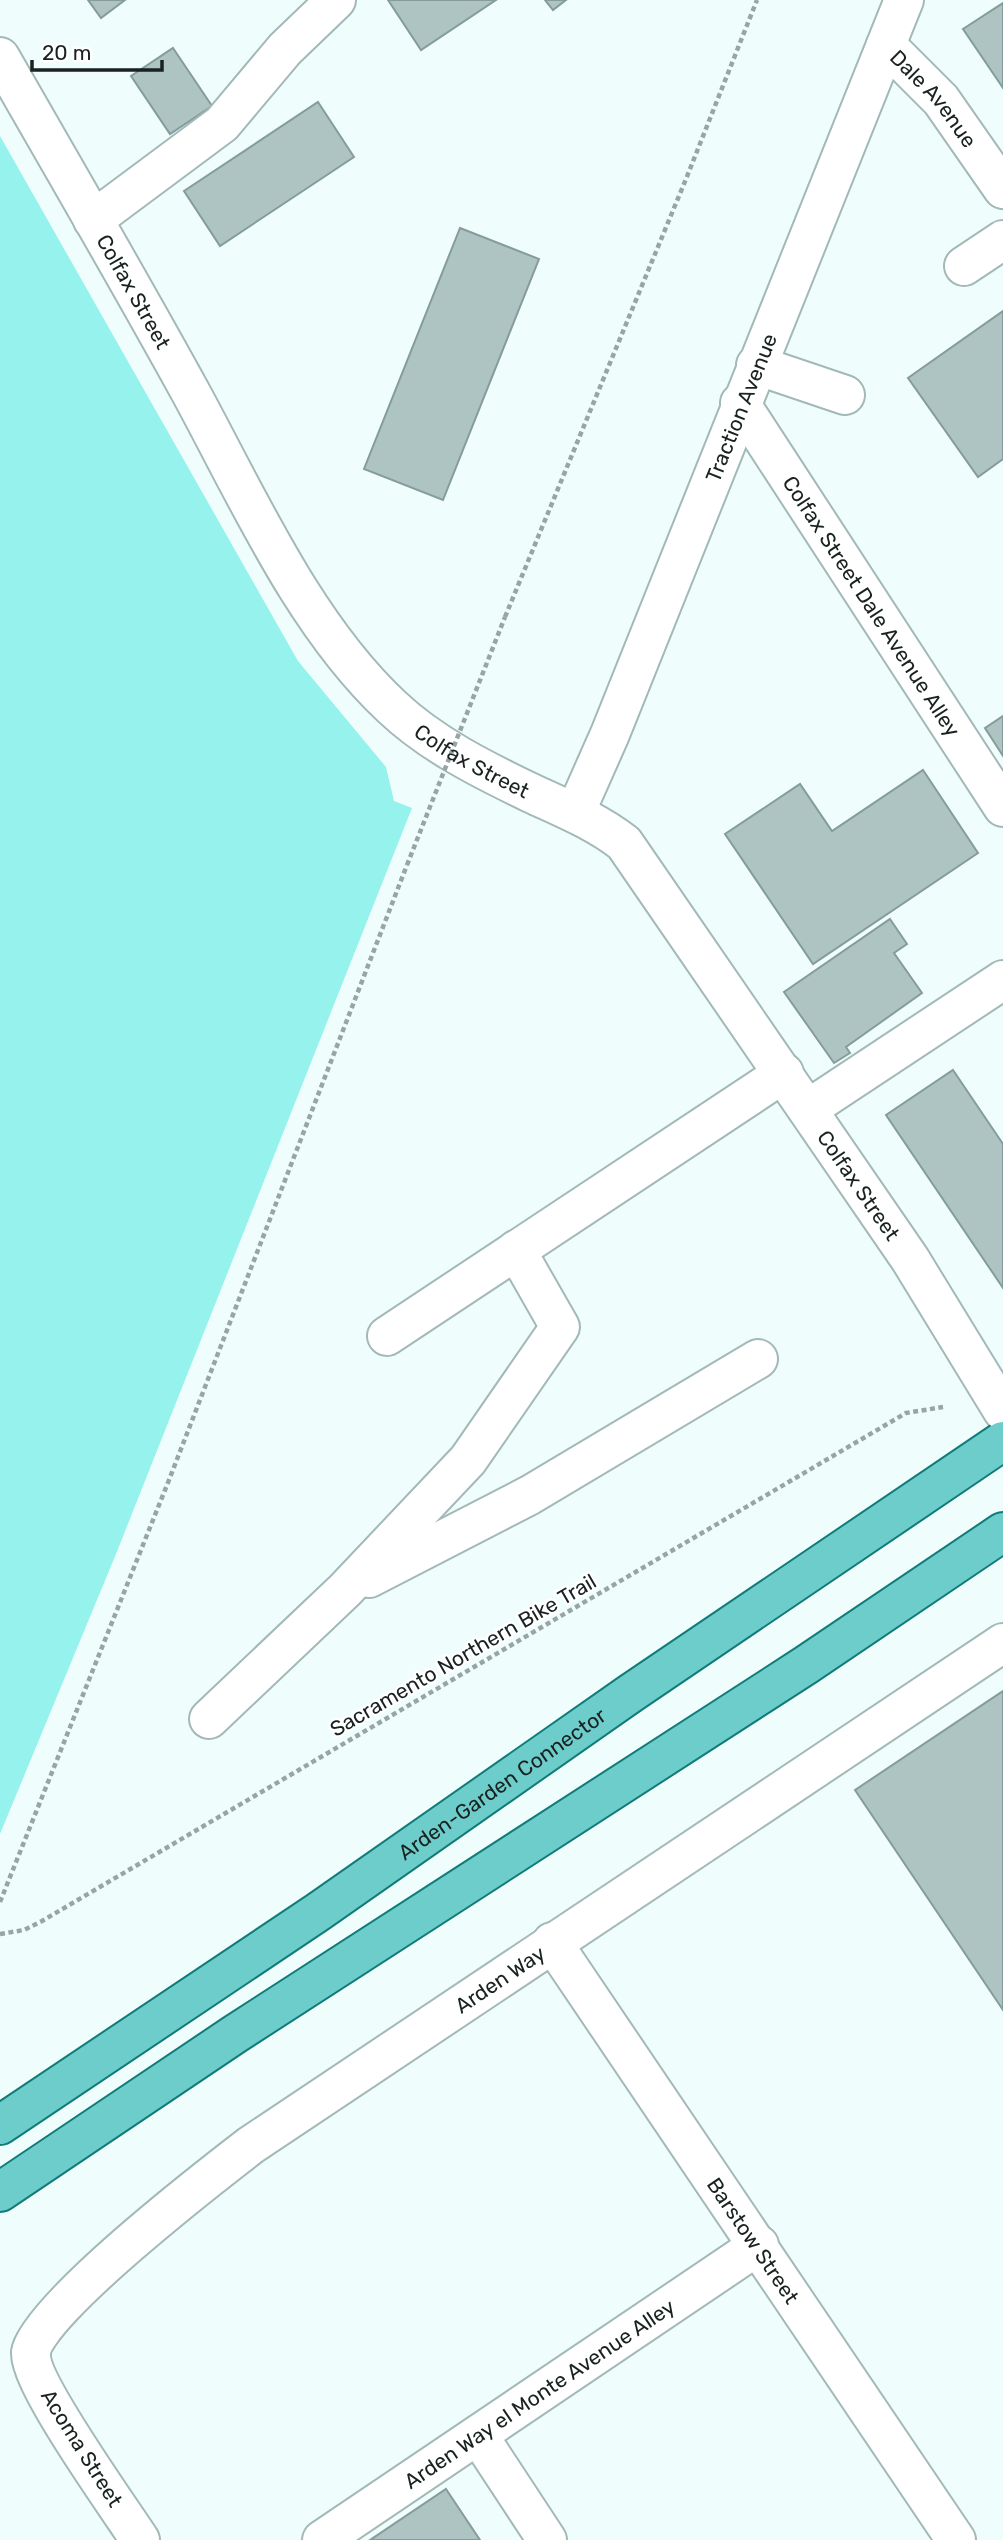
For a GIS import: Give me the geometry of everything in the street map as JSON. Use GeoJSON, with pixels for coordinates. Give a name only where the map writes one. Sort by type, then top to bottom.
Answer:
{"type":"FeatureCollection","features":[{"type":"Feature","properties":{"kind":"main road","name":"Arden-Garden Connector"},"geometry":{"type":"LineString","coordinates":[[0,2124],[318,1912],[631,1693],[1003,1441]]}},
{"type":"Feature","properties":{"kind":"main road"},"geometry":{"type":"LineString","coordinates":[[0,2192],[332,1971],[806,1665],[1003,1532]]}},
{"type":"Feature","properties":{"kind":"street"},"geometry":{"type":"LineString","coordinates":[[93,220],[222,124],[285,49],[336,0]]}},
{"type":"Feature","properties":{"kind":"street","name":"Traction Avenue"},"geometry":{"type":"LineString","coordinates":[[575,813],[610,734],[755,365],[904,0]]}},
{"type":"Feature","properties":{"kind":"street","name":"Dale Avenue"},"geometry":{"type":"LineString","coordinates":[[886,45],[941,100],[1003,189]]}},
{"type":"Feature","properties":{"kind":"street","name":"Colfax Street"},"geometry":{"type":"LineString","coordinates":[[0,57],[289,571],[341,651],[393,709],[420,730],[462,757],[611,833],[630,850],[910,1259],[1003,1411]]}},
{"type":"Feature","properties":{"kind":"street"},"geometry":{"type":"LineString","coordinates":[[964,265],[1003,240]]}},
{"type":"Feature","properties":{"kind":"street"},"geometry":{"type":"LineString","coordinates":[[755,365],[845,395]]}},
{"type":"Feature","properties":{"kind":"street","name":"Colfax Street Dale Avenue Alley"},"geometry":{"type":"LineString","coordinates":[[740,403],[1003,807]]}},
{"type":"Feature","properties":{"kind":"street"},"geometry":{"type":"LineString","coordinates":[[808,1109],[1003,980]]}},
{"type":"Feature","properties":{"kind":"street"},"geometry":{"type":"LineString","coordinates":[[387,1336],[784,1073]]}},
{"type":"Feature","properties":{"kind":"street"},"geometry":{"type":"LineString","coordinates":[[209,1719],[345,1590],[468,1460],[560,1327],[516,1251]]}},
{"type":"Feature","properties":{"kind":"street"},"geometry":{"type":"LineString","coordinates":[[345,1590],[530,1495],[758,1359]]}},
{"type":"Feature","properties":{"kind":"street","name":"Arden Way"},"geometry":{"type":"LineString","coordinates":[[31,2353],[37,2337],[78,2291],[201,2184],[302,2110],[1003,1643]]}},
{"type":"Feature","properties":{"kind":"street","name":"Barstow Street"},"geometry":{"type":"LineString","coordinates":[[552,1942],[956,2540]]}},
{"type":"Feature","properties":{"kind":"street","name":"Arden Way el Monte Avenue Alley"},"geometry":{"type":"LineString","coordinates":[[322,2540],[758,2245]]}},
{"type":"Feature","properties":{"kind":"street","name":"Acoma Street"},"geometry":{"type":"LineString","coordinates":[[31,2353],[36,2374],[46,2394],[141,2540]]}},
{"type":"Feature","properties":{"kind":"street"},"geometry":{"type":"LineString","coordinates":[[478,2435],[547,2540]]}},
{"type":"Feature","properties":{"kind":"path"},"geometry":{"type":"LineString","coordinates":[[0,1902],[169,1480],[505,617],[681,192],[757,0]]}},
{"type":"Feature","properties":{"kind":"path","name":"Sacramento Northern Bike Trail"},"geometry":{"type":"LineString","coordinates":[[0,1934],[24,1930],[42,1921],[906,1413],[943,1407]]}},
{"type":"Feature","properties":{"kind":"shaded area"},"geometry":{"type":"Polygon","coordinates":[[[0,136],[298,661],[386,767],[394,801],[412,808],[116,1554],[0,1834],[0,136]]]}},
{"type":"Feature","properties":{"kind":"building"},"geometry":{"type":"Polygon","coordinates":[[[88,0],[125,0],[101,18],[88,0]]]}},
{"type":"Feature","properties":{"kind":"building"},"geometry":{"type":"Polygon","coordinates":[[[388,0],[496,0],[421,50],[388,0]]]}},
{"type":"Feature","properties":{"kind":"building"},"geometry":{"type":"Polygon","coordinates":[[[545,0],[566,0],[553,10],[545,0]]]}},
{"type":"Feature","properties":{"kind":"building"},"geometry":{"type":"Polygon","coordinates":[[[1003,3],[1003,88],[963,29],[1003,3]]]}},
{"type":"Feature","properties":{"kind":"building"},"geometry":{"type":"Polygon","coordinates":[[[173,48],[212,106],[170,134],[131,76],[173,48]]]}},
{"type":"Feature","properties":{"kind":"building"},"geometry":{"type":"Polygon","coordinates":[[[318,102],[354,157],[220,246],[184,191],[318,102]]]}},
{"type":"Feature","properties":{"kind":"building"},"geometry":{"type":"Polygon","coordinates":[[[460,228],[539,259],[443,500],[364,469],[460,228]]]}},
{"type":"Feature","properties":{"kind":"building"},"geometry":{"type":"Polygon","coordinates":[[[1003,311],[1003,459],[978,477],[908,378],[1003,311]]]}},
{"type":"Feature","properties":{"kind":"building"},"geometry":{"type":"Polygon","coordinates":[[[1003,716],[1003,756],[985,728],[1003,716]]]}},
{"type":"Feature","properties":{"kind":"building"},"geometry":{"type":"Polygon","coordinates":[[[923,770],[978,853],[813,964],[725,834],[800,784],[832,831],[923,770]]]}},
{"type":"Feature","properties":{"kind":"building"},"geometry":{"type":"Polygon","coordinates":[[[890,919],[907,944],[894,953],[922,993],[846,1047],[850,1053],[834,1063],[784,992],[890,919]]]}},
{"type":"Feature","properties":{"kind":"building"},"geometry":{"type":"Polygon","coordinates":[[[953,1070],[1003,1144],[1003,1288],[886,1115],[953,1070]]]}},
{"type":"Feature","properties":{"kind":"building"},"geometry":{"type":"Polygon","coordinates":[[[1003,1691],[1003,2010],[855,1790],[1003,1691]]]}},
{"type":"Feature","properties":{"kind":"building"},"geometry":{"type":"Polygon","coordinates":[[[446,2489],[480,2540],[370,2540],[446,2489]]]}}]}
